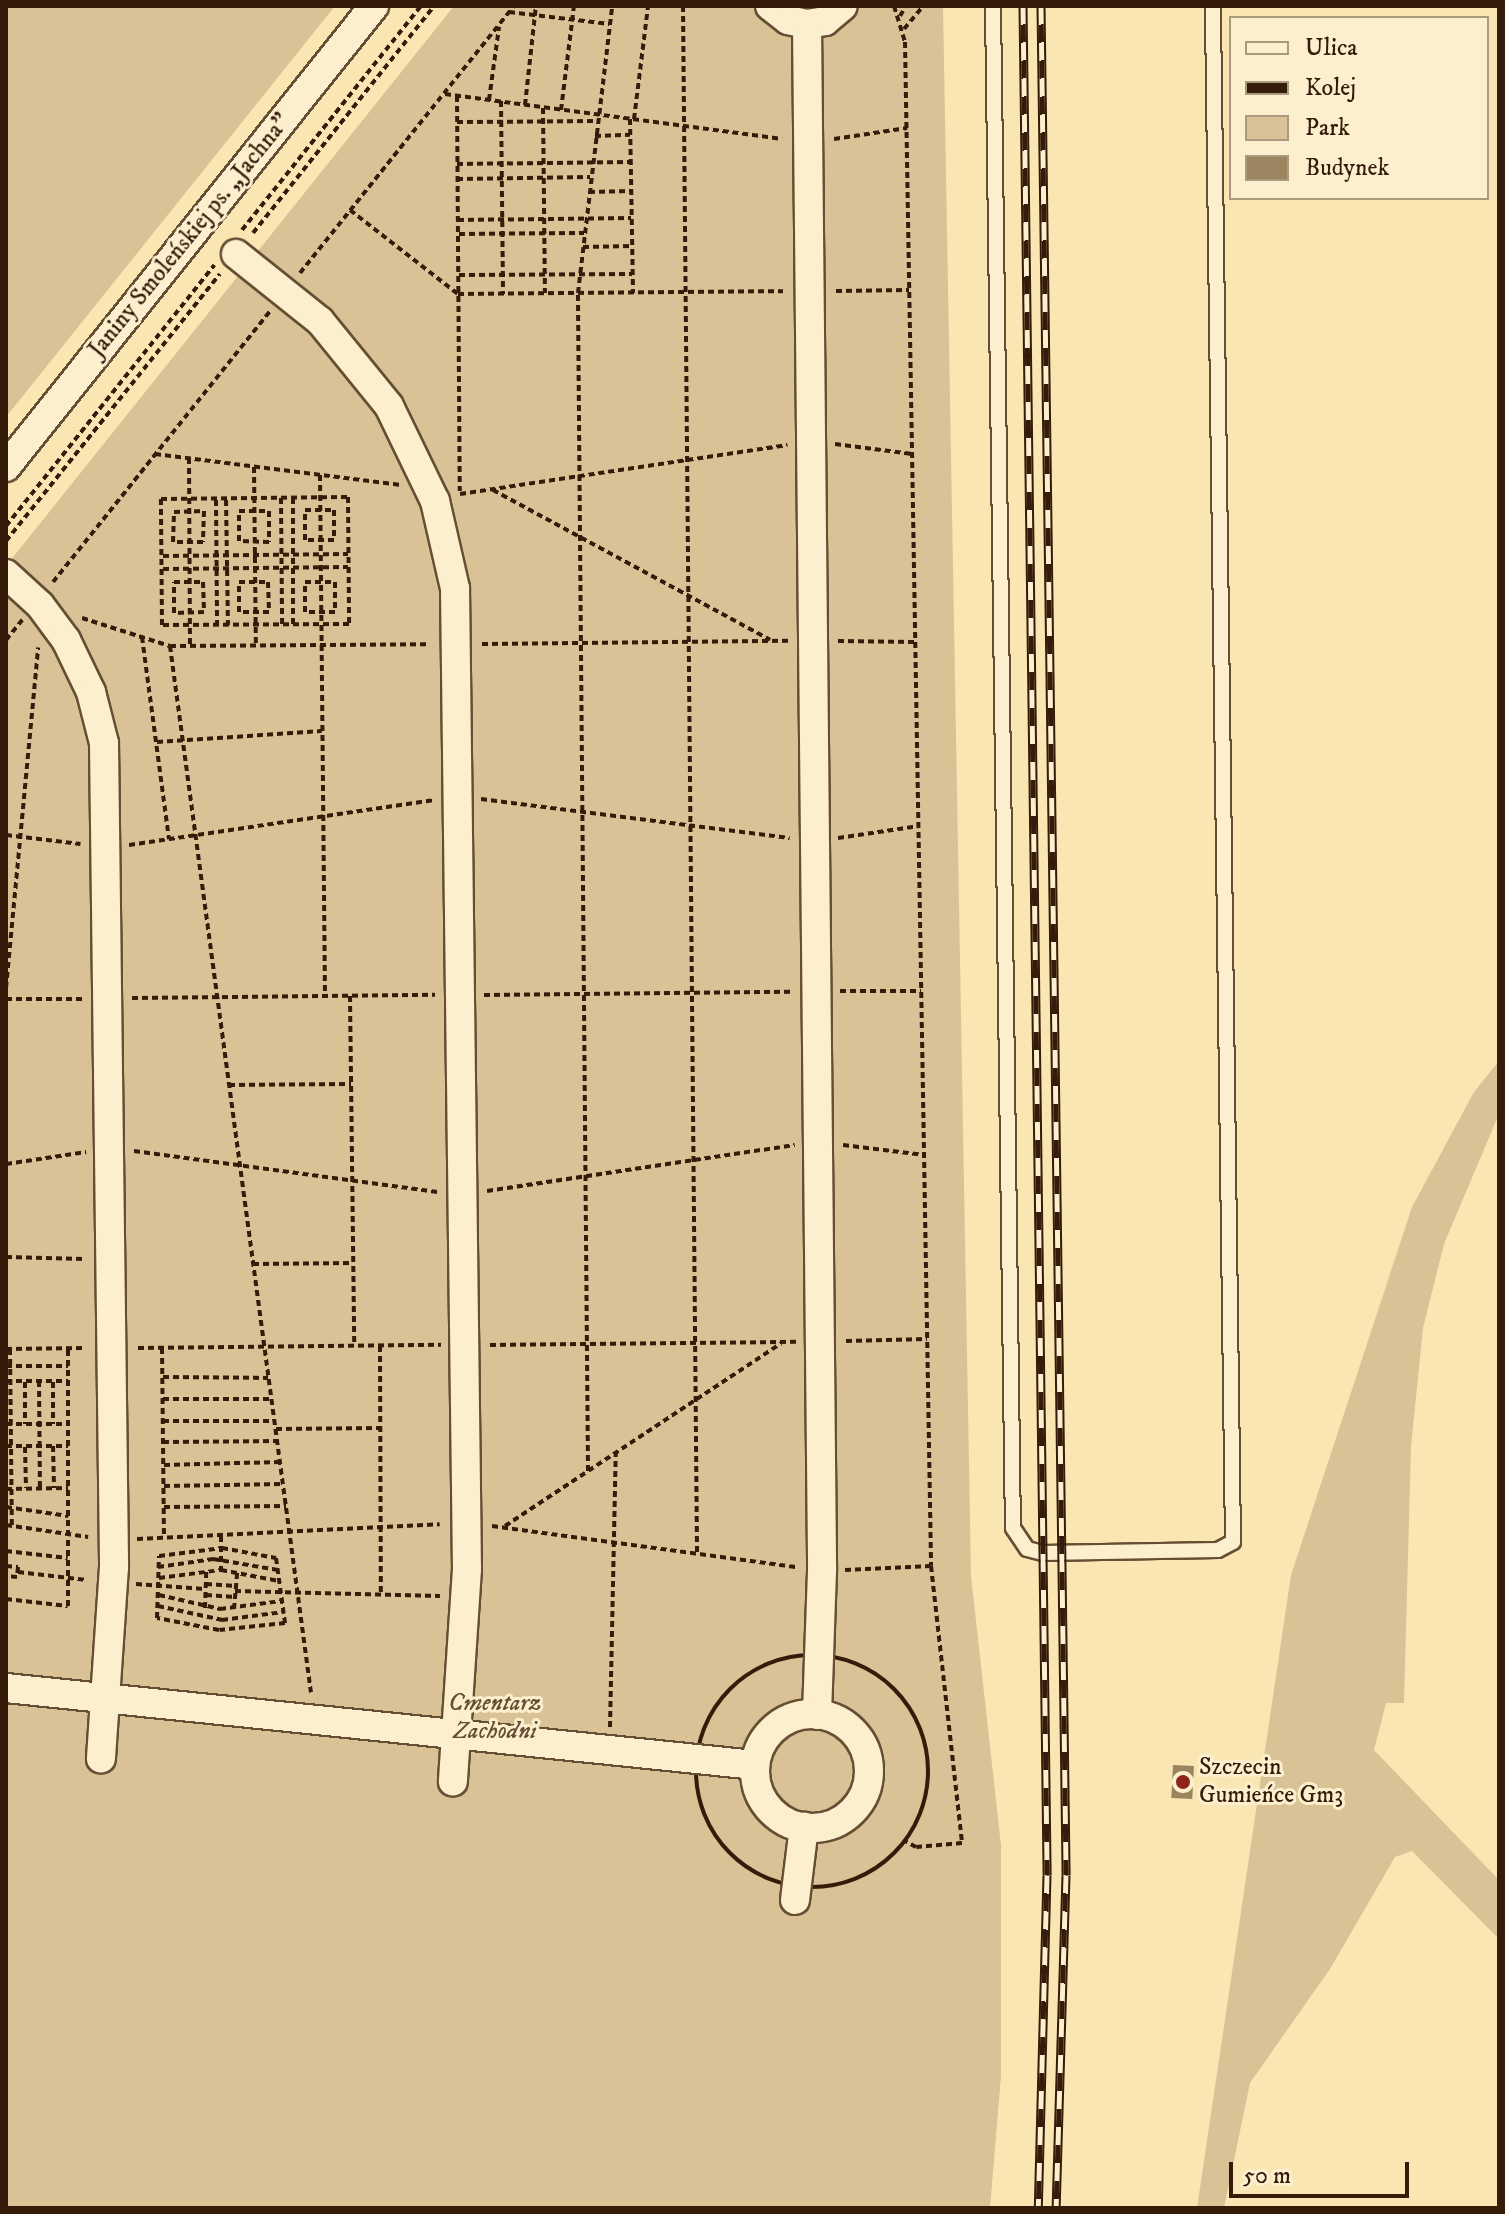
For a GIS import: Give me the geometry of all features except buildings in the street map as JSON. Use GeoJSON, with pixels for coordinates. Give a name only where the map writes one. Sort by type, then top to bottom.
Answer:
{"type":"FeatureCollection","features":[{"type":"Feature","properties":{"kind":"street","name":"Janiny Smoleńskiej ps. „Jachna”"},"geometry":{"type":"LineString","coordinates":[[6,467],[374,6]]}},
{"type":"Feature","properties":{"kind":"street"},"geometry":{"type":"LineString","coordinates":[[770,6],[788,20],[807,24],[825,21],[843,6]]}},
{"type":"Feature","properties":{"kind":"street"},"geometry":{"type":"LineString","coordinates":[[807,24],[821,1654],[817,1715]]}},
{"type":"Feature","properties":{"kind":"street"},"geometry":{"type":"LineString","coordinates":[[236,254],[285,291],[339,341],[373,382],[410,443],[431,489],[455,588],[466,1596],[453,1782]]}},
{"type":"Feature","properties":{"kind":"street"},"geometry":{"type":"LineString","coordinates":[[6,574],[39,605],[85,674],[104,743],[114,1567],[101,1759]]}},
{"type":"Feature","properties":{"kind":"street"},"geometry":{"type":"LineString","coordinates":[[6,1688],[755,1765]]}},
{"type":"Feature","properties":{"kind":"street"},"geometry":{"type":"LineString","coordinates":[[817,1715],[855,1734],[867,1756],[868,1782],[845,1817],[804,1827],[782,1819],[765,1803],[755,1765],[773,1730],[794,1717],[817,1715]]}},
{"type":"Feature","properties":{"kind":"street"},"geometry":{"type":"LineString","coordinates":[[796,1893],[804,1827]]}},
{"type":"Feature","properties":{"kind":"lane"},"geometry":{"type":"LineString","coordinates":[[993,6],[1013,1528],[1027,1549],[1053,1553],[1218,1550],[1233,1542],[1213,6]]}},
{"type":"Feature","properties":{"kind":"path"},"geometry":{"type":"LineString","coordinates":[[6,640],[39,605],[155,454],[514,6]]}},
{"type":"Feature","properties":{"kind":"path"},"geometry":{"type":"LineString","coordinates":[[525,105],[536,6]]}},
{"type":"Feature","properties":{"kind":"path"},"geometry":{"type":"LineString","coordinates":[[561,110],[574,6]]}},
{"type":"Feature","properties":{"kind":"path"},"geometry":{"type":"LineString","coordinates":[[588,1471],[578,293],[612,6]]}},
{"type":"Feature","properties":{"kind":"path"},"geometry":{"type":"LineString","coordinates":[[633,293],[630,135],[648,6]]}},
{"type":"Feature","properties":{"kind":"path"},"geometry":{"type":"LineString","coordinates":[[683,6],[697,1554]]}},
{"type":"Feature","properties":{"kind":"path"},"geometry":{"type":"LineString","coordinates":[[894,6],[904,29],[907,128],[931,1566],[962,1843],[916,1847],[905,1841]]}},
{"type":"Feature","properties":{"kind":"path"},"geometry":{"type":"LineString","coordinates":[[900,16],[906,6]]}},
{"type":"Feature","properties":{"kind":"path"},"geometry":{"type":"LineString","coordinates":[[904,29],[923,6]]}},
{"type":"Feature","properties":{"kind":"path"},"geometry":{"type":"LineString","coordinates":[[509,12],[609,24]]}},
{"type":"Feature","properties":{"kind":"path"},"geometry":{"type":"LineString","coordinates":[[489,100],[499,24]]}},
{"type":"Feature","properties":{"kind":"path"},"geometry":{"type":"LineString","coordinates":[[444,94],[808,143],[907,128]]}},
{"type":"Feature","properties":{"kind":"path"},"geometry":{"type":"LineString","coordinates":[[441,522],[452,513],[460,494],[457,96]]}},
{"type":"Feature","properties":{"kind":"path"},"geometry":{"type":"LineString","coordinates":[[501,101],[503,294]]}},
{"type":"Feature","properties":{"kind":"path"},"geometry":{"type":"LineString","coordinates":[[543,107],[545,293]]}},
{"type":"Feature","properties":{"kind":"path"},"geometry":{"type":"LineString","coordinates":[[457,122],[596,121]]}},
{"type":"Feature","properties":{"kind":"path"},"geometry":{"type":"LineString","coordinates":[[595,136],[630,135]]}},
{"type":"Feature","properties":{"kind":"path"},"geometry":{"type":"LineString","coordinates":[[457,164],[630,162]]}},
{"type":"Feature","properties":{"kind":"path"},"geometry":{"type":"LineString","coordinates":[[457,179],[590,177]]}},
{"type":"Feature","properties":{"kind":"path"},"geometry":{"type":"LineString","coordinates":[[588,192],[631,191]]}},
{"type":"Feature","properties":{"kind":"path"},"geometry":{"type":"LineString","coordinates":[[350,210],[458,294],[909,290]]}},
{"type":"Feature","properties":{"kind":"path"},"geometry":{"type":"LineString","coordinates":[[457,220],[631,218]]}},
{"type":"Feature","properties":{"kind":"path"},"geometry":{"type":"LineString","coordinates":[[458,234],[584,233]]}},
{"type":"Feature","properties":{"kind":"path"},"geometry":{"type":"LineString","coordinates":[[583,247],[632,246]]}},
{"type":"Feature","properties":{"kind":"path"},"geometry":{"type":"LineString","coordinates":[[458,275],[632,274]]}},
{"type":"Feature","properties":{"kind":"path"},"geometry":{"type":"LineString","coordinates":[[460,494],[811,441],[912,454]]}},
{"type":"Feature","properties":{"kind":"path"},"geometry":{"type":"LineString","coordinates":[[155,454],[431,489]]}},
{"type":"Feature","properties":{"kind":"path"},"geometry":{"type":"LineString","coordinates":[[189,458],[190,646]]}},
{"type":"Feature","properties":{"kind":"path"},"geometry":{"type":"LineString","coordinates":[[254,467],[256,646]]}},
{"type":"Feature","properties":{"kind":"path"},"geometry":{"type":"LineString","coordinates":[[320,475],[325,996]]}},
{"type":"Feature","properties":{"kind":"path"},"geometry":{"type":"LineString","coordinates":[[491,489],[772,641]]}},
{"type":"Feature","properties":{"kind":"path"},"geometry":{"type":"LineString","coordinates":[[348,497],[349,624],[162,625],[161,499],[216,499],[348,497]]}},
{"type":"Feature","properties":{"kind":"path"},"geometry":{"type":"LineString","coordinates":[[226,498],[228,625]]}},
{"type":"Feature","properties":{"kind":"path"},"geometry":{"type":"LineString","coordinates":[[281,498],[282,625]]}},
{"type":"Feature","properties":{"kind":"path"},"geometry":{"type":"LineString","coordinates":[[293,498],[293,625]]}},
{"type":"Feature","properties":{"kind":"path"},"geometry":{"type":"LineString","coordinates":[[216,499],[217,625]]}},
{"type":"Feature","properties":{"kind":"path"},"geometry":{"type":"LineString","coordinates":[[305,510],[320,510],[334,510],[334,540],[305,540],[305,510]]}},
{"type":"Feature","properties":{"kind":"path"},"geometry":{"type":"LineString","coordinates":[[204,511],[203,542],[173,542],[174,512],[189,512],[204,511]]}},
{"type":"Feature","properties":{"kind":"path"},"geometry":{"type":"LineString","coordinates":[[239,511],[255,511],[269,511],[269,542],[239,541],[239,511]]}},
{"type":"Feature","properties":{"kind":"path"},"geometry":{"type":"LineString","coordinates":[[161,556],[348,554]]}},
{"type":"Feature","properties":{"kind":"path"},"geometry":{"type":"LineString","coordinates":[[161,569],[348,567]]}},
{"type":"Feature","properties":{"kind":"path"},"geometry":{"type":"LineString","coordinates":[[174,582],[189,582],[203,582],[204,612],[174,613],[174,582]]}},
{"type":"Feature","properties":{"kind":"path"},"geometry":{"type":"LineString","coordinates":[[239,582],[255,582],[268,582],[269,612],[239,612],[239,582]]}},
{"type":"Feature","properties":{"kind":"path"},"geometry":{"type":"LineString","coordinates":[[305,582],[321,582],[335,582],[335,612],[305,612],[305,582]]}},
{"type":"Feature","properties":{"kind":"path"},"geometry":{"type":"LineString","coordinates":[[6,988],[9,918],[39,605]]}},
{"type":"Feature","properties":{"kind":"path"},"geometry":{"type":"LineString","coordinates":[[142,637],[169,839]]}},
{"type":"Feature","properties":{"kind":"path"},"geometry":{"type":"LineString","coordinates":[[170,646],[315,1719]]}},
{"type":"Feature","properties":{"kind":"path"},"geometry":{"type":"LineString","coordinates":[[156,742],[322,731]]}},
{"type":"Feature","properties":{"kind":"path"},"geometry":{"type":"LineString","coordinates":[[350,996],[354,1346]]}},
{"type":"Feature","properties":{"kind":"path"},"geometry":{"type":"LineString","coordinates":[[229,1085],[351,1084]]}},
{"type":"Feature","properties":{"kind":"path"},"geometry":{"type":"LineString","coordinates":[[6,1257],[111,1260]]}},
{"type":"Feature","properties":{"kind":"path"},"geometry":{"type":"LineString","coordinates":[[253,1264],[353,1263]]}},
{"type":"Feature","properties":{"kind":"path"},"geometry":{"type":"LineString","coordinates":[[503,1528],[782,1342]]}},
{"type":"Feature","properties":{"kind":"path"},"geometry":{"type":"LineString","coordinates":[[380,1346],[381,1595]]}},
{"type":"Feature","properties":{"kind":"path"},"geometry":{"type":"LineString","coordinates":[[162,1348],[164,1538]]}},
{"type":"Feature","properties":{"kind":"path"},"geometry":{"type":"LineString","coordinates":[[10,1349],[8,1424],[12,1526]]}},
{"type":"Feature","properties":{"kind":"path"},"geometry":{"type":"LineString","coordinates":[[6,1599],[68,1606],[68,1349]]}},
{"type":"Feature","properties":{"kind":"path"},"geometry":{"type":"LineString","coordinates":[[8,1366],[68,1366]]}},
{"type":"Feature","properties":{"kind":"path"},"geometry":{"type":"LineString","coordinates":[[163,1377],[269,1378]]}},
{"type":"Feature","properties":{"kind":"path"},"geometry":{"type":"LineString","coordinates":[[8,1381],[68,1381]]}},
{"type":"Feature","properties":{"kind":"path"},"geometry":{"type":"LineString","coordinates":[[25,1381],[25,1424]]}},
{"type":"Feature","properties":{"kind":"path"},"geometry":{"type":"LineString","coordinates":[[39,1381],[40,1488]]}},
{"type":"Feature","properties":{"kind":"path"},"geometry":{"type":"LineString","coordinates":[[53,1381],[53,1424]]}},
{"type":"Feature","properties":{"kind":"path"},"geometry":{"type":"LineString","coordinates":[[163,1399],[272,1399]]}},
{"type":"Feature","properties":{"kind":"path"},"geometry":{"type":"LineString","coordinates":[[163,1421],[274,1421]]}},
{"type":"Feature","properties":{"kind":"path"},"geometry":{"type":"LineString","coordinates":[[8,1424],[68,1424]]}},
{"type":"Feature","properties":{"kind":"path"},"geometry":{"type":"LineString","coordinates":[[276,1429],[380,1428]]}},
{"type":"Feature","properties":{"kind":"path"},"geometry":{"type":"LineString","coordinates":[[163,1442],[277,1441]]}},
{"type":"Feature","properties":{"kind":"path"},"geometry":{"type":"LineString","coordinates":[[9,1446],[68,1446]]}},
{"type":"Feature","properties":{"kind":"path"},"geometry":{"type":"LineString","coordinates":[[25,1446],[26,1488]]}},
{"type":"Feature","properties":{"kind":"path"},"geometry":{"type":"LineString","coordinates":[[53,1446],[54,1488]]}},
{"type":"Feature","properties":{"kind":"path"},"geometry":{"type":"LineString","coordinates":[[609,1749],[616,1452]]}},
{"type":"Feature","properties":{"kind":"path"},"geometry":{"type":"LineString","coordinates":[[164,1465],[280,1462]]}},
{"type":"Feature","properties":{"kind":"path"},"geometry":{"type":"LineString","coordinates":[[164,1486],[283,1484]]}},
{"type":"Feature","properties":{"kind":"path"},"geometry":{"type":"LineString","coordinates":[[9,1489],[68,1488]]}},
{"type":"Feature","properties":{"kind":"path"},"geometry":{"type":"LineString","coordinates":[[164,1507],[286,1506]]}},
{"type":"Feature","properties":{"kind":"path"},"geometry":{"type":"LineString","coordinates":[[9,1508],[68,1516]]}},
{"type":"Feature","properties":{"kind":"path"},"geometry":{"type":"LineString","coordinates":[[221,1535],[221,1570]]}},
{"type":"Feature","properties":{"kind":"path"},"geometry":{"type":"LineString","coordinates":[[221,1548],[276,1558],[285,1623],[219,1630],[157,1618],[158,1567],[159,1556],[221,1548]]}},
{"type":"Feature","properties":{"kind":"path"},"geometry":{"type":"LineString","coordinates":[[6,1551],[68,1558]]}},
{"type":"Feature","properties":{"kind":"path"},"geometry":{"type":"LineString","coordinates":[[158,1567],[221,1559],[278,1570]]}},
{"type":"Feature","properties":{"kind":"path"},"geometry":{"type":"LineString","coordinates":[[6,1566],[18,1567],[17,1577],[6,1576]]}},
{"type":"Feature","properties":{"kind":"path"},"geometry":{"type":"LineString","coordinates":[[205,1608],[206,1570]]}},
{"type":"Feature","properties":{"kind":"path"},"geometry":{"type":"LineString","coordinates":[[158,1578],[221,1570],[279,1581]]}},
{"type":"Feature","properties":{"kind":"path"},"geometry":{"type":"LineString","coordinates":[[234,1609],[237,1571]]}},
{"type":"Feature","properties":{"kind":"path"},"geometry":{"type":"LineString","coordinates":[[205,1584],[236,1591]]}},
{"type":"Feature","properties":{"kind":"path"},"geometry":{"type":"LineString","coordinates":[[205,1595],[236,1591],[466,1596]]}},
{"type":"Feature","properties":{"kind":"path"},"geometry":{"type":"LineString","coordinates":[[158,1595],[220,1609],[282,1601]]}},
{"type":"Feature","properties":{"kind":"path"},"geometry":{"type":"LineString","coordinates":[[158,1606],[219,1620],[284,1612]]}},
{"type":"Feature","properties":{"kind":"path"},"geometry":{"type":"LineString","coordinates":[[219,1630],[220,1609]]}},
{"type":"Feature","properties":{"kind":"path"},"geometry":{"type":"LineString","coordinates":[[821,1654],[877,1674],[906,1701],[920,1727],[928,1787],[920,1816],[905,1841],[861,1877],[796,1893],[750,1870],[721,1843],[702,1808],[696,1758],[707,1720],[738,1681],[772,1661],[821,1654]]}},
{"type":"Feature","properties":{"kind":"green space"},"geometry":{"type":"Polygon","coordinates":[[[6,6],[335,6],[6,417],[6,6]]]}},
{"type":"Feature","properties":{"kind":"green space","name":"Cmentarz Zachodni"},"geometry":{"type":"Polygon","coordinates":[[[454,6],[943,6],[971,1576],[1001,1845],[1001,2076],[990,2208],[6,2208],[6,566],[454,6]]]}},
{"type":"Feature","properties":{"kind":"green space"},"geometry":{"type":"Polygon","coordinates":[[[1499,1061],[1499,1114],[1444,1244],[1423,1328],[1411,1446],[1404,1703],[1386,1703],[1374,1750],[1499,1880],[1499,1939],[1412,1851],[1395,1857],[1330,1969],[1250,2083],[1224,2208],[1197,2208],[1291,1575],[1412,1207],[1474,1092],[1499,1061]]]}},
{"type":"Feature","properties":{"kind":"railway"},"geometry":{"type":"LineString","coordinates":[[1023,6],[1047,1875],[1038,2208]]}},
{"type":"Feature","properties":{"kind":"railway"},"geometry":{"type":"LineString","coordinates":[[1041,6],[1066,1875],[1056,2208]]}},
{"type":"Feature","properties":{"kind":"place","name":"Szczecin Gumieńce Gm3"},"geometry":{"type":"Point","coordinates":[1183,1782]}}]}
